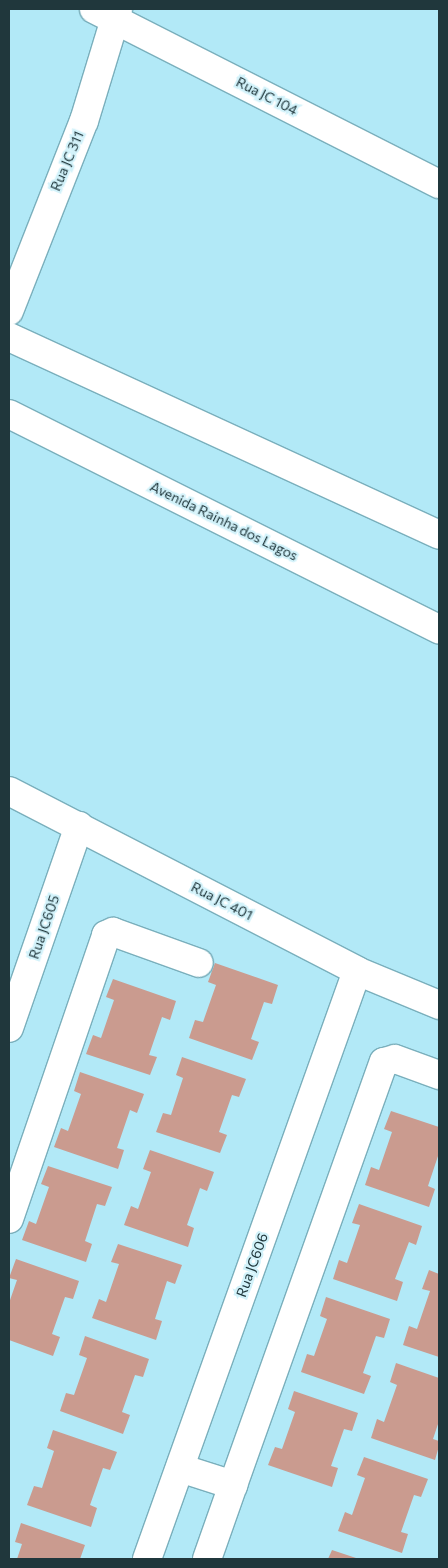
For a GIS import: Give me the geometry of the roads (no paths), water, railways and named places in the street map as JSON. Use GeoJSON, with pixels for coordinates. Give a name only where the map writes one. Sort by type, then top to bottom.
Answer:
{"type":"FeatureCollection","features":[{"type":"Feature","properties":{"kind":"street","name":"Rua JC 104"},"geometry":{"type":"LineString","coordinates":[[109,12],[439,184]]}},
{"type":"Feature","properties":{"kind":"street","name":"Rua JC 311"},"geometry":{"type":"LineString","coordinates":[[9,311],[84,121],[109,12]]}},
{"type":"Feature","properties":{"kind":"street"},"geometry":{"type":"LineString","coordinates":[[9,337],[439,535]]}},
{"type":"Feature","properties":{"kind":"street","name":"Avenida Rainha dos Lagos"},"geometry":{"type":"LineString","coordinates":[[9,414],[439,629]]}},
{"type":"Feature","properties":{"kind":"street","name":"Rua JC 401"},"geometry":{"type":"LineString","coordinates":[[9,791],[357,971],[439,1005]]}},
{"type":"Feature","properties":{"kind":"street","name":"Rua JC605"},"geometry":{"type":"LineString","coordinates":[[9,1028],[79,826]]}},
{"type":"Feature","properties":{"kind":"street"},"geometry":{"type":"LineString","coordinates":[[9,1219],[106,935],[113,932],[199,963]]}},
{"type":"Feature","properties":{"kind":"street","name":"Rua JC606"},"geometry":{"type":"LineString","coordinates":[[147,1559],[357,971]]}},
{"type":"Feature","properties":{"kind":"street"},"geometry":{"type":"LineString","coordinates":[[207,1559],[384,1062],[395,1059],[439,1075]]}},
{"type":"Feature","properties":{"kind":"street"},"geometry":{"type":"LineString","coordinates":[[180,1468],[233,1484]]}}]}
